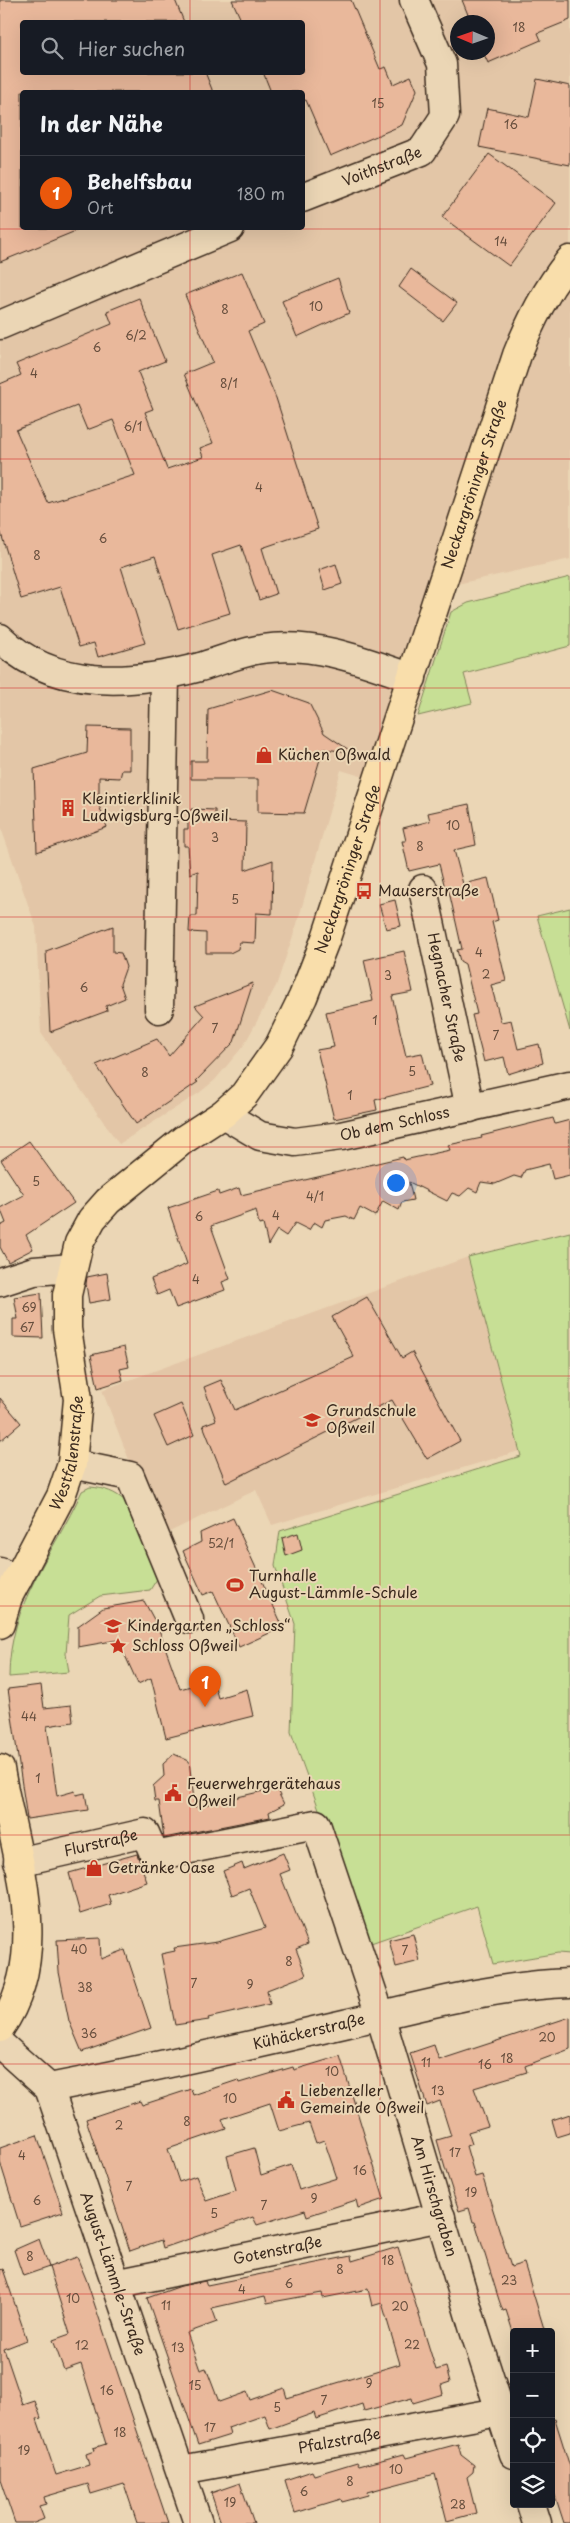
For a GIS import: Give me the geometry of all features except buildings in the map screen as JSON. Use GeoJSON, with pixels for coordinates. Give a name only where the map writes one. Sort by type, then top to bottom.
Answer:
{"type":"FeatureCollection","features":[{"type":"Feature","properties":{"kind":"main road","name":"Neckargröninger Straße"},"geometry":{"type":"LineString","coordinates":[[72,1268],[92,1219],[108,1201],[183,1140],[223,1114],[244,1095],[279,1046],[302,997],[326,938],[517,354],[532,317],[551,283],[570,260]]}},
{"type":"Feature","properties":{"kind":"main road","name":"Westfalenstraße"},"geometry":{"type":"LineString","coordinates":[[0,1624],[8,1597],[9,1576],[61,1496],[72,1464],[78,1399],[68,1329],[67,1295],[72,1268]]}},
{"type":"Feature","properties":{"kind":"main road"},"geometry":{"type":"LineString","coordinates":[[0,1769],[28,1920],[24,1973],[16,1999],[0,2028]]}},
{"type":"Feature","properties":{"kind":"street","name":"Voithstraße"},"geometry":{"type":"LineString","coordinates":[[305,197],[422,151],[445,116],[442,64],[414,0]]}},
{"type":"Feature","properties":{"kind":"street"},"geometry":{"type":"LineString","coordinates":[[0,325],[225,230]]}},
{"type":"Feature","properties":{"kind":"street"},"geometry":{"type":"LineString","coordinates":[[0,638],[8,646],[34,662],[76,677],[134,681],[165,676],[261,649],[304,647],[353,658],[412,678]]}},
{"type":"Feature","properties":{"kind":"street"},"geometry":{"type":"LineString","coordinates":[[159,1008],[165,676]]}},
{"type":"Feature","properties":{"kind":"street","name":"Hegnacher Straße"},"geometry":{"type":"LineString","coordinates":[[423,889],[470,1108]]}},
{"type":"Feature","properties":{"kind":"street","name":"Ob dem Schloss"},"geometry":{"type":"LineString","coordinates":[[223,1114],[260,1136],[295,1142],[341,1136],[570,1085]]}},
{"type":"Feature","properties":{"kind":"street"},"geometry":{"type":"LineString","coordinates":[[0,1282],[34,1271],[72,1268]]}},
{"type":"Feature","properties":{"kind":"street"},"geometry":{"type":"LineString","coordinates":[[72,1464],[130,1476],[189,1619]]}},
{"type":"Feature","properties":{"kind":"street","name":"Flurstraße"},"geometry":{"type":"LineString","coordinates":[[18,1862],[145,1833],[155,1856],[316,1824]]}},
{"type":"Feature","properties":{"kind":"street","name":"Am Hirschgraben"},"geometry":{"type":"LineString","coordinates":[[316,1824],[380,2015],[499,2412],[510,2443]]}},
{"type":"Feature","properties":{"kind":"street","name":"Kühäckerstraße"},"geometry":{"type":"LineString","coordinates":[[49,2088],[146,2070],[380,2015],[526,1986],[570,1983]]}},
{"type":"Feature","properties":{"kind":"street","name":"August-Lämmle-Straße"},"geometry":{"type":"LineString","coordinates":[[0,2044],[49,2088],[198,2523]]}},
{"type":"Feature","properties":{"kind":"street","name":"Gotenstraße"},"geometry":{"type":"LineString","coordinates":[[115,2284],[441,2217]]}},
{"type":"Feature","properties":{"kind":"street","name":"Pfalzstraße"},"geometry":{"type":"LineString","coordinates":[[181,2470],[499,2412]]}},
{"type":"Feature","properties":{"kind":"street"},"geometry":{"type":"LineString","coordinates":[[532,2508],[538,2523]]}},
{"type":"Feature","properties":{"kind":"shaded area"},"geometry":{"type":"Polygon","coordinates":[[[0,0],[570,0],[570,559],[425,591],[364,777],[341,770],[297,924],[276,986],[244,1045],[215,1080],[199,1093],[119,1144],[41,1033],[36,927],[0,825],[0,0]]]}},
{"type":"Feature","properties":{"kind":"shaded area","name":"Grundschule Oßweil"},"geometry":{"type":"Polygon","coordinates":[[[468,1257],[519,1451],[272,1525],[256,1490],[159,1537],[102,1390],[468,1257]]]}},
{"type":"Feature","properties":{"kind":"green space"},"geometry":{"type":"Polygon","coordinates":[[[570,577],[570,646],[464,674],[472,703],[418,716],[451,612],[468,603],[570,577]]]}},
{"type":"Feature","properties":{"kind":"green space"},"geometry":{"type":"Polygon","coordinates":[[[570,908],[570,1031],[537,916],[570,908]]]}},
{"type":"Feature","properties":{"kind":"green space"},"geometry":{"type":"Polygon","coordinates":[[[570,1232],[570,1954],[558,1953],[493,1964],[477,1906],[368,1944],[291,1732],[295,1624],[275,1566],[280,1531],[521,1456],[468,1257],[570,1232]]]}},
{"type":"Feature","properties":{"kind":"green space"},"geometry":{"type":"Polygon","coordinates":[[[90,1487],[110,1491],[126,1502],[153,1563],[157,1579],[150,1590],[100,1596],[69,1615],[66,1654],[69,1672],[9,1677],[11,1650],[16,1626],[24,1603],[82,1491],[90,1487]]]}},
{"type":"Feature","properties":{"kind":"place","name":"Küchen Oßwald"},"geometry":{"type":"Point","coordinates":[264,755]}},
{"type":"Feature","properties":{"kind":"place","name":"Kleintierklinik Ludwigsburg-Oßweil"},"geometry":{"type":"Point","coordinates":[68,808]}},
{"type":"Feature","properties":{"kind":"place","name":"Mauserstraße"},"geometry":{"type":"Point","coordinates":[364,891]}},
{"type":"Feature","properties":{"kind":"place","name":"Grundschule Oßweil"},"geometry":{"type":"Point","coordinates":[312,1420]}},
{"type":"Feature","properties":{"kind":"place","name":"Turnhalle August-Lämmle-Schule"},"geometry":{"type":"Point","coordinates":[235,1585]}},
{"type":"Feature","properties":{"kind":"place","name":"Kindergarten „Schloss“"},"geometry":{"type":"Point","coordinates":[113,1626]}},
{"type":"Feature","properties":{"kind":"place","name":"Schloss Oßweil"},"geometry":{"type":"Point","coordinates":[118,1646]}},
{"type":"Feature","properties":{"kind":"place","name":"Behelfsbau"},"geometry":{"type":"Point","coordinates":[205,1707]}},
{"type":"Feature","properties":{"kind":"place","name":"Feuerwehrgerätehaus Oßweil"},"geometry":{"type":"Point","coordinates":[173,1793]}},
{"type":"Feature","properties":{"kind":"place","name":"Getränke Oase"},"geometry":{"type":"Point","coordinates":[94,1868]}},
{"type":"Feature","properties":{"kind":"place","name":"Liebenzeller Gemeinde Oßweil"},"geometry":{"type":"Point","coordinates":[286,2100]}}]}
